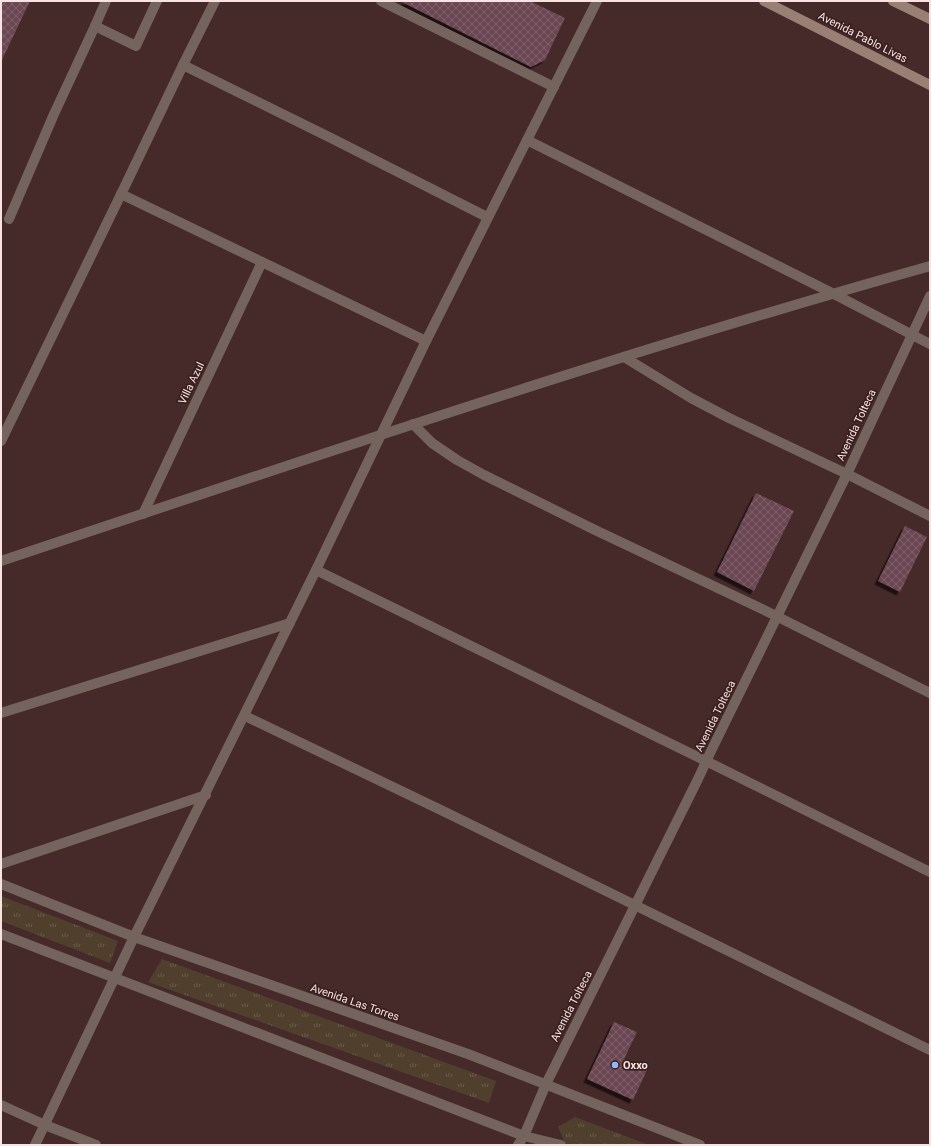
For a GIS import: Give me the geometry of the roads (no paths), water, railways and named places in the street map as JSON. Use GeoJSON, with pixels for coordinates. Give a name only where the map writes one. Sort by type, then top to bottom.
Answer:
{"type":"FeatureCollection","features":[{"type":"Feature","properties":{"kind":"main road","name":"Avenida Pablo Livas"},"geometry":{"type":"LineString","coordinates":[[764,1],[930,84]]}},
{"type":"Feature","properties":{"kind":"main road"},"geometry":{"type":"LineString","coordinates":[[893,1],[930,19]]}},
{"type":"Feature","properties":{"kind":"street"},"geometry":{"type":"LineString","coordinates":[[9,219],[54,114],[106,1]]}},
{"type":"Feature","properties":{"kind":"street"},"geometry":{"type":"LineString","coordinates":[[95,26],[136,46],[156,1]]}},
{"type":"Feature","properties":{"kind":"street"},"geometry":{"type":"LineString","coordinates":[[1,441],[215,1]]}},
{"type":"Feature","properties":{"kind":"street"},"geometry":{"type":"LineString","coordinates":[[381,1],[554,87]]}},
{"type":"Feature","properties":{"kind":"street"},"geometry":{"type":"LineString","coordinates":[[35,1145],[134,937],[245,716],[426,341],[554,87],[595,2]]}},
{"type":"Feature","properties":{"kind":"street"},"geometry":{"type":"LineString","coordinates":[[183,66],[333,139],[487,218]]}},
{"type":"Feature","properties":{"kind":"street"},"geometry":{"type":"LineString","coordinates":[[527,140],[832,293],[930,344]]}},
{"type":"Feature","properties":{"kind":"street"},"geometry":{"type":"LineString","coordinates":[[122,194],[426,341]]}},
{"type":"Feature","properties":{"kind":"street","name":"Villa Azul"},"geometry":{"type":"LineString","coordinates":[[143,514],[262,262]]}},
{"type":"Feature","properties":{"kind":"street"},"geometry":{"type":"LineString","coordinates":[[1,561],[381,434],[832,293],[930,266]]}},
{"type":"Feature","properties":{"kind":"street","name":"Avenida Tolteca"},"geometry":{"type":"LineString","coordinates":[[518,1145],[524,1136],[546,1084],[636,906],[777,617],[930,296]]}},
{"type":"Feature","properties":{"kind":"street"},"geometry":{"type":"LineString","coordinates":[[624,357],[691,398],[729,418],[930,516]]}},
{"type":"Feature","properties":{"kind":"street"},"geometry":{"type":"LineString","coordinates":[[413,424],[432,443],[457,460],[484,475],[930,693]]}},
{"type":"Feature","properties":{"kind":"street"},"geometry":{"type":"LineString","coordinates":[[316,570],[930,872]]}},
{"type":"Feature","properties":{"kind":"street"},"geometry":{"type":"LineString","coordinates":[[1,712],[290,623]]}},
{"type":"Feature","properties":{"kind":"street"},"geometry":{"type":"LineString","coordinates":[[245,716],[466,822],[930,1050]]}},
{"type":"Feature","properties":{"kind":"street"},"geometry":{"type":"LineString","coordinates":[[1,864],[206,795]]}},
{"type":"Feature","properties":{"kind":"street","name":"Avenida Las Torres"},"geometry":{"type":"LineString","coordinates":[[1,884],[134,937],[468,1054],[700,1145]]}},
{"type":"Feature","properties":{"kind":"street"},"geometry":{"type":"LineString","coordinates":[[1,934],[114,979],[524,1136],[561,1145]]}},
{"type":"Feature","properties":{"kind":"street"},"geometry":{"type":"LineString","coordinates":[[1,1105],[45,1125],[96,1145]]}},
{"type":"Feature","properties":{"kind":"place","name":"Oxxo"},"geometry":{"type":"Point","coordinates":[615,1065]}}]}
